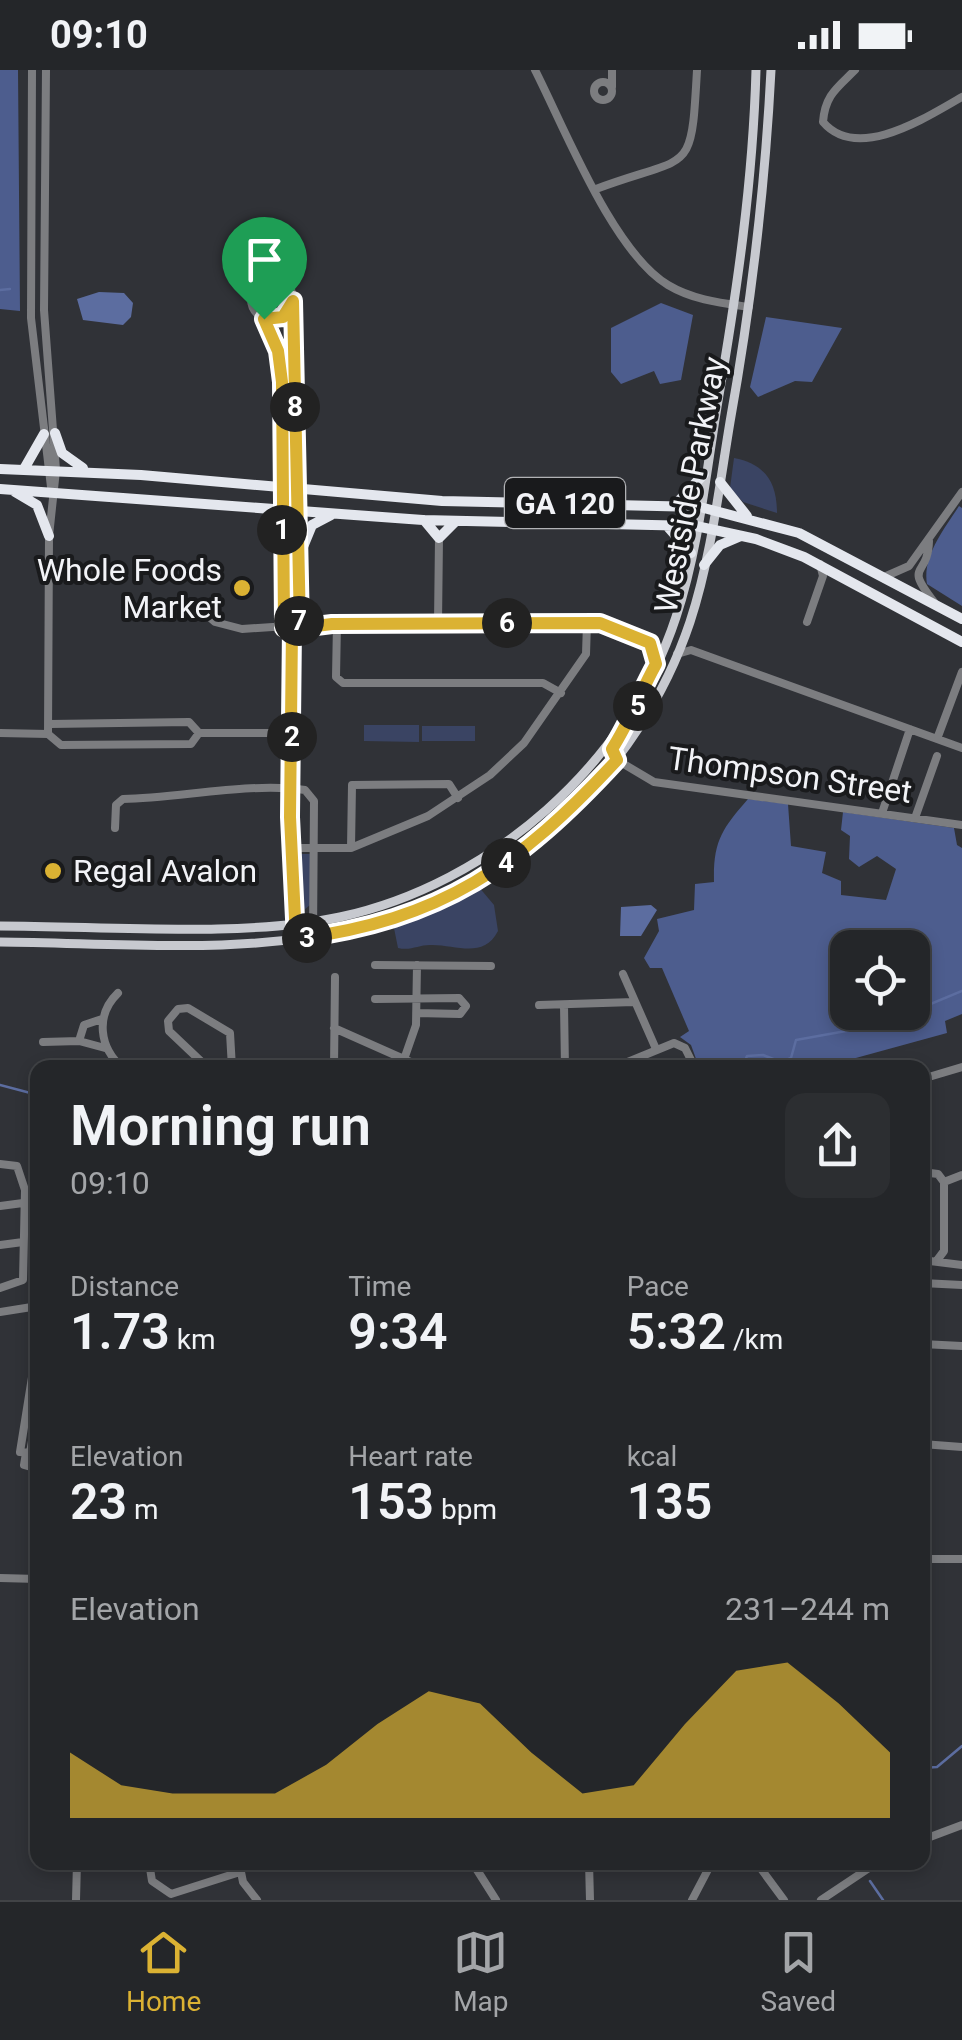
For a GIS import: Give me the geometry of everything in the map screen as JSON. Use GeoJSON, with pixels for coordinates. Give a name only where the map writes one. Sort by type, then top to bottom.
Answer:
{"type":"FeatureCollection","features":[{"type":"Feature","properties":{"kind":"highway"},"geometry":{"type":"LineString","coordinates":[[24,469],[50,434],[68,460],[94,472]]}},
{"type":"Feature","properties":{"kind":"highway","name":"GA 120"},"geometry":{"type":"LineString","coordinates":[[0,469],[94,472],[296,500],[676,505],[715,509],[748,516],[812,539],[962,619]]}},
{"type":"Feature","properties":{"kind":"highway"},"geometry":{"type":"LineString","coordinates":[[676,505],[704,474]]}},
{"type":"Feature","properties":{"kind":"highway"},"geometry":{"type":"LineString","coordinates":[[720,482],[748,516]]}},
{"type":"Feature","properties":{"kind":"highway"},"geometry":{"type":"LineString","coordinates":[[5,489],[37,505],[49,536]]}},
{"type":"Feature","properties":{"kind":"highway","name":"GA 120"},"geometry":{"type":"LineString","coordinates":[[5,489],[282,498],[336,514],[456,522],[711,528],[742,535],[836,573],[962,642]]}},
{"type":"Feature","properties":{"kind":"highway"},"geometry":{"type":"LineString","coordinates":[[298,560],[312,524],[336,514]]}},
{"type":"Feature","properties":{"kind":"highway"},"geometry":{"type":"LineString","coordinates":[[423,520],[439,538],[456,522]]}},
{"type":"Feature","properties":{"kind":"highway"},"geometry":{"type":"LineString","coordinates":[[662,524],[679,535],[692,553]]}},
{"type":"Feature","properties":{"kind":"highway"},"geometry":{"type":"LineString","coordinates":[[704,565],[720,545],[742,535]]}},
{"type":"Feature","properties":{"kind":"main road","name":"Westside Parkway"},"geometry":{"type":"LineString","coordinates":[[0,926],[294,925],[376,907],[425,889],[494,852],[530,825],[596,758],[656,664],[672,628],[692,553],[734,305],[756,70]]}},
{"type":"Feature","properties":{"kind":"main road","name":"Westside Parkway"},"geometry":{"type":"LineString","coordinates":[[0,942],[240,943],[313,937],[401,916],[489,874],[555,827],[617,760],[677,654],[704,565],[749,307],[771,70]]}},
{"type":"Feature","properties":{"kind":"main road"},"geometry":{"type":"LineString","coordinates":[[617,760],[612,749],[638,708],[641,690]]}},
{"type":"Feature","properties":{"kind":"street"},"geometry":{"type":"LineString","coordinates":[[32,70],[31,318],[50,434]]}},
{"type":"Feature","properties":{"kind":"street"},"geometry":{"type":"LineString","coordinates":[[46,70],[44,310],[52,491],[49,729],[61,745],[191,744],[200,733],[292,728]]}},
{"type":"Feature","properties":{"kind":"street"},"geometry":{"type":"LineString","coordinates":[[534,70],[626,246],[654,274],[686,294],[749,307]]}},
{"type":"Feature","properties":{"kind":"street"},"geometry":{"type":"LineString","coordinates":[[597,70],[594,94],[600,100],[608,98],[612,91],[612,70]]}},
{"type":"Feature","properties":{"kind":"street"},"geometry":{"type":"LineString","coordinates":[[596,189],[672,164],[686,155],[692,143],[697,70]]}},
{"type":"Feature","properties":{"kind":"street"},"geometry":{"type":"LineString","coordinates":[[855,70],[829,93],[824,105],[823,122],[836,132],[884,135],[962,97]]}},
{"type":"Feature","properties":{"kind":"street"},"geometry":{"type":"LineString","coordinates":[[596,86],[604,82],[612,91]]}},
{"type":"Feature","properties":{"kind":"street"},"geometry":{"type":"LineString","coordinates":[[31,131],[45,131]]}},
{"type":"Feature","properties":{"kind":"street"},"geometry":{"type":"LineString","coordinates":[[292,628],[298,560],[293,301],[290,289],[281,280],[260,280],[250,298],[278,351],[282,382],[282,498],[292,628],[290,848],[296,939]]}},
{"type":"Feature","properties":{"kind":"street"},"geometry":{"type":"LineString","coordinates":[[264,319],[283,317],[293,301]]}},
{"type":"Feature","properties":{"kind":"street"},"geometry":{"type":"LineString","coordinates":[[937,606],[918,584],[916,574],[929,541],[962,493]]}},
{"type":"Feature","properties":{"kind":"street"},"geometry":{"type":"LineString","coordinates":[[438,623],[439,538]]}},
{"type":"Feature","properties":{"kind":"street"},"geometry":{"type":"LineString","coordinates":[[884,577],[902,572],[918,547],[929,541]]}},
{"type":"Feature","properties":{"kind":"street"},"geometry":{"type":"LineString","coordinates":[[807,622],[822,570]]}},
{"type":"Feature","properties":{"kind":"street"},"geometry":{"type":"LineString","coordinates":[[200,609],[227,627],[438,623],[612,626],[650,643],[656,664]]}},
{"type":"Feature","properties":{"kind":"street"},"geometry":{"type":"LineString","coordinates":[[337,624],[336,677],[343,683],[544,683],[561,694]]}},
{"type":"Feature","properties":{"kind":"street"},"geometry":{"type":"LineString","coordinates":[[290,848],[351,848],[398,831],[458,798],[524,743],[561,694],[586,654],[586,624]]}},
{"type":"Feature","properties":{"kind":"street"},"geometry":{"type":"LineString","coordinates":[[650,643],[672,628]]}},
{"type":"Feature","properties":{"kind":"street"},"geometry":{"type":"LineString","coordinates":[[684,638],[692,650]]}},
{"type":"Feature","properties":{"kind":"street"},"geometry":{"type":"LineString","coordinates":[[677,654],[692,650],[962,748]]}},
{"type":"Feature","properties":{"kind":"street"},"geometry":{"type":"LineString","coordinates":[[938,739],[962,672]]}},
{"type":"Feature","properties":{"kind":"street"},"geometry":{"type":"LineString","coordinates":[[0,733],[189,722],[200,733]]}},
{"type":"Feature","properties":{"kind":"street"},"geometry":{"type":"LineString","coordinates":[[882,813],[910,729]]}},
{"type":"Feature","properties":{"kind":"street"},"geometry":{"type":"LineString","coordinates":[[915,818],[938,756]]}},
{"type":"Feature","properties":{"kind":"street","name":"Thompson Street"},"geometry":{"type":"LineString","coordinates":[[617,760],[654,782],[962,825]]}},
{"type":"Feature","properties":{"kind":"street"},"geometry":{"type":"LineString","coordinates":[[351,848],[352,785],[448,784],[458,798]]}},
{"type":"Feature","properties":{"kind":"street"},"geometry":{"type":"LineString","coordinates":[[115,828],[116,805],[123,799],[306,790],[314,797],[313,937]]}},
{"type":"Feature","properties":{"kind":"street"},"geometry":{"type":"LineString","coordinates":[[246,791],[246,804]]}},
{"type":"Feature","properties":{"kind":"street"},"geometry":{"type":"LineString","coordinates":[[405,1060],[417,1013],[416,965]]}},
{"type":"Feature","properties":{"kind":"street"},"geometry":{"type":"LineString","coordinates":[[375,966],[491,966]]}},
{"type":"Feature","properties":{"kind":"street"},"geometry":{"type":"LineString","coordinates":[[623,974],[656,1049]]}},
{"type":"Feature","properties":{"kind":"street"},"geometry":{"type":"LineString","coordinates":[[334,1060],[335,977]]}},
{"type":"Feature","properties":{"kind":"street"},"geometry":{"type":"LineString","coordinates":[[105,1048],[102,1019],[118,993]]}},
{"type":"Feature","properties":{"kind":"street"},"geometry":{"type":"LineString","coordinates":[[376,999],[459,998],[466,1006],[460,1014],[417,1013]]}},
{"type":"Feature","properties":{"kind":"street"},"geometry":{"type":"LineString","coordinates":[[539,1005],[634,1002]]}},
{"type":"Feature","properties":{"kind":"street"},"geometry":{"type":"LineString","coordinates":[[564,1005],[564,1060]]}},
{"type":"Feature","properties":{"kind":"street"},"geometry":{"type":"LineString","coordinates":[[200,1060],[169,1030],[168,1021],[178,1009],[188,1008],[230,1033],[232,1060]]}},
{"type":"Feature","properties":{"kind":"street"},"geometry":{"type":"LineString","coordinates":[[79,1040],[84,1025],[102,1019]]}},
{"type":"Feature","properties":{"kind":"street"},"geometry":{"type":"LineString","coordinates":[[334,1028],[411,1060]]}},
{"type":"Feature","properties":{"kind":"street"},"geometry":{"type":"LineString","coordinates":[[42,1042],[79,1040],[105,1048],[116,1060]]}},
{"type":"Feature","properties":{"kind":"street"},"geometry":{"type":"LineString","coordinates":[[631,1060],[680,1044],[690,1060]]}},
{"type":"Feature","properties":{"kind":"street"},"geometry":{"type":"LineString","coordinates":[[930,1077],[962,1067]]}},
{"type":"Feature","properties":{"kind":"street"},"geometry":{"type":"LineString","coordinates":[[0,1164],[17,1166],[23,1174],[24,1280],[0,1288]]}},
{"type":"Feature","properties":{"kind":"street"},"geometry":{"type":"LineString","coordinates":[[930,1173],[938,1174],[944,1182],[944,1252],[938,1258]]}},
{"type":"Feature","properties":{"kind":"street"},"geometry":{"type":"LineString","coordinates":[[944,1182],[962,1175]]}},
{"type":"Feature","properties":{"kind":"street"},"geometry":{"type":"LineString","coordinates":[[0,1206],[23,1202]]}},
{"type":"Feature","properties":{"kind":"street"},"geometry":{"type":"LineString","coordinates":[[0,1245],[23,1242]]}},
{"type":"Feature","properties":{"kind":"street"},"geometry":{"type":"LineString","coordinates":[[930,1259],[962,1265]]}},
{"type":"Feature","properties":{"kind":"street"},"geometry":{"type":"LineString","coordinates":[[930,1283],[962,1285]]}},
{"type":"Feature","properties":{"kind":"street"},"geometry":{"type":"LineString","coordinates":[[0,1312],[30,1307]]}},
{"type":"Feature","properties":{"kind":"street"},"geometry":{"type":"LineString","coordinates":[[930,1344],[962,1346]]}},
{"type":"Feature","properties":{"kind":"street"},"geometry":{"type":"LineString","coordinates":[[30,1390],[20,1452],[30,1454]]}},
{"type":"Feature","properties":{"kind":"street"},"geometry":{"type":"LineString","coordinates":[[930,1445],[962,1447]]}},
{"type":"Feature","properties":{"kind":"street"},"geometry":{"type":"LineString","coordinates":[[26,1453],[24,1464],[30,1466]]}},
{"type":"Feature","properties":{"kind":"street"},"geometry":{"type":"LineString","coordinates":[[930,1558],[962,1558]]}},
{"type":"Feature","properties":{"kind":"street"},"geometry":{"type":"LineString","coordinates":[[0,1578],[30,1578]]}},
{"type":"Feature","properties":{"kind":"street"},"geometry":{"type":"LineString","coordinates":[[930,1837],[962,1825]]}},
{"type":"Feature","properties":{"kind":"street"},"geometry":{"type":"LineString","coordinates":[[76,1870],[76,1900]]}},
{"type":"Feature","properties":{"kind":"street"},"geometry":{"type":"LineString","coordinates":[[150,1870],[152,1882],[172,1894],[232,1870]]}},
{"type":"Feature","properties":{"kind":"street"},"geometry":{"type":"LineString","coordinates":[[241,1870],[257,1900]]}},
{"type":"Feature","properties":{"kind":"street"},"geometry":{"type":"LineString","coordinates":[[477,1870],[496,1900]]}},
{"type":"Feature","properties":{"kind":"street"},"geometry":{"type":"LineString","coordinates":[[589,1870],[590,1900]]}},
{"type":"Feature","properties":{"kind":"street"},"geometry":{"type":"LineString","coordinates":[[692,1900],[708,1870]]}},
{"type":"Feature","properties":{"kind":"street"},"geometry":{"type":"LineString","coordinates":[[762,1870],[784,1900]]}},
{"type":"Feature","properties":{"kind":"street"},"geometry":{"type":"LineString","coordinates":[[820,1900],[866,1870]]}},
{"type":"Feature","properties":{"kind":"shaded area"},"geometry":{"type":"Polygon","coordinates":[[[0,70],[18,70],[20,311],[0,309],[0,70]]]}},
{"type":"Feature","properties":{"kind":"shaded area"},"geometry":{"type":"Polygon","coordinates":[[[99,292],[124,293],[133,303],[131,317],[123,325],[83,320],[77,299],[99,292]]]}},
{"type":"Feature","properties":{"kind":"shaded area"},"geometry":{"type":"Polygon","coordinates":[[[661,303],[693,315],[681,380],[660,384],[654,371],[621,384],[611,372],[611,328],[661,303]]]}},
{"type":"Feature","properties":{"kind":"shaded area"},"geometry":{"type":"Polygon","coordinates":[[[766,317],[842,328],[812,382],[795,381],[758,397],[750,387],[766,317]]]}},
{"type":"Feature","properties":{"kind":"shaded area"},"geometry":{"type":"Polygon","coordinates":[[[734,458],[754,465],[767,476],[775,492],[777,513],[743,502],[730,488],[734,458]]]}},
{"type":"Feature","properties":{"kind":"shaded area"},"geometry":{"type":"Polygon","coordinates":[[[959,506],[962,606],[927,584],[926,574],[936,543],[959,506]]]}},
{"type":"Feature","properties":{"kind":"shaded area"},"geometry":{"type":"Polygon","coordinates":[[[364,725],[419,725],[419,742],[364,741],[364,725]]]}},
{"type":"Feature","properties":{"kind":"shaded area"},"geometry":{"type":"Polygon","coordinates":[[[422,726],[475,726],[475,741],[422,741],[422,726]]]}},
{"type":"Feature","properties":{"kind":"shaded area"},"geometry":{"type":"Polygon","coordinates":[[[748,799],[788,804],[791,846],[826,852],[822,873],[841,881],[841,895],[886,900],[896,869],[877,856],[859,867],[849,859],[850,836],[841,830],[843,812],[954,828],[957,845],[962,848],[962,1014],[945,1021],[947,1033],[849,1060],[696,1060],[691,1045],[680,1037],[689,1031],[662,968],[650,968],[644,958],[659,931],[657,919],[694,910],[695,884],[714,882],[717,846],[748,799]]]}},
{"type":"Feature","properties":{"kind":"shaded area"},"geometry":{"type":"Polygon","coordinates":[[[297,854],[312,854],[310,905],[304,910],[297,906],[297,854]]]}},
{"type":"Feature","properties":{"kind":"shaded area"},"geometry":{"type":"Polygon","coordinates":[[[478,886],[494,905],[498,931],[492,940],[468,949],[430,945],[398,948],[393,923],[478,886]]]}},
{"type":"Feature","properties":{"kind":"shaded area"},"geometry":{"type":"Polygon","coordinates":[[[651,905],[657,910],[641,936],[620,936],[621,907],[651,905]]]}},
{"type":"Feature","properties":{"kind":"waterway"},"geometry":{"type":"LineString","coordinates":[[0,290],[10,289]]}},
{"type":"Feature","properties":{"kind":"waterway"},"geometry":{"type":"LineString","coordinates":[[930,1004],[962,991]]}},
{"type":"Feature","properties":{"kind":"waterway"},"geometry":{"type":"LineString","coordinates":[[786,1060],[791,1058],[796,1040],[849,1030]]}},
{"type":"Feature","properties":{"kind":"waterway"},"geometry":{"type":"LineString","coordinates":[[745,1060],[747,1056],[763,1055],[776,1060]]}},
{"type":"Feature","properties":{"kind":"waterway"},"geometry":{"type":"LineString","coordinates":[[0,1085],[30,1093]]}},
{"type":"Feature","properties":{"kind":"waterway"},"geometry":{"type":"LineString","coordinates":[[930,1767],[937,1767],[962,1746]]}},
{"type":"Feature","properties":{"kind":"waterway"},"geometry":{"type":"LineString","coordinates":[[870,1881],[883,1900]]}},
{"type":"Feature","properties":{"kind":"place","name":"Whole Foods Market"},"geometry":{"type":"Point","coordinates":[242,588]}},
{"type":"Feature","properties":{"kind":"place","name":"Regal Avalon"},"geometry":{"type":"Point","coordinates":[53,871]}},
{"type":"Feature","properties":{"kind":"route"},"geometry":{"type":"LineString","coordinates":[[293,301],[300,628],[332,624],[600,623],[650,643],[656,664],[641,690],[638,708],[612,749],[617,760],[546,835],[489,874],[425,907],[363,927],[296,939],[290,817],[292,628],[284,628],[282,382],[278,351],[264,319],[283,317],[293,301]]}}]}
